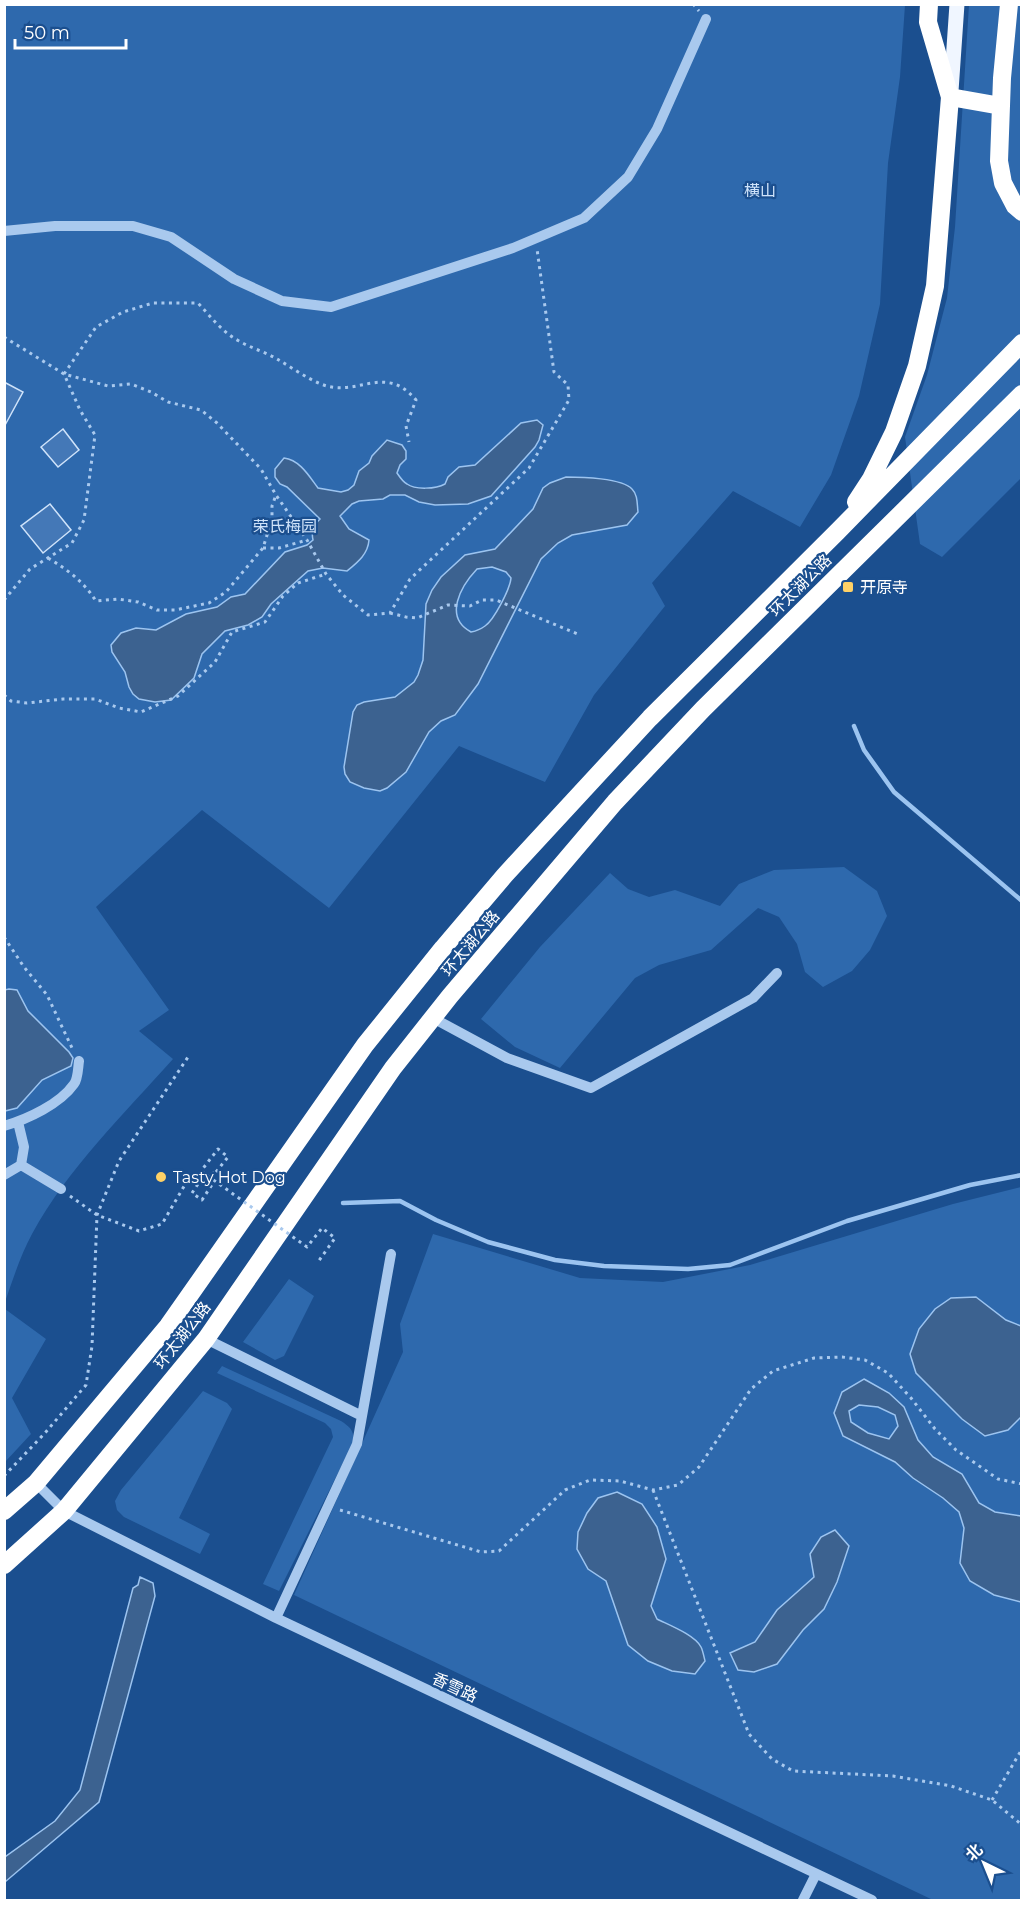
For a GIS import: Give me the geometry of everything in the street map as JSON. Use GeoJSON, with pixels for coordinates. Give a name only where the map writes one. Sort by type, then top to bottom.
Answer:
{"type":"FeatureCollection","features":[{"type":"Feature","properties":{"kind":"highway"},"geometry":{"type":"LineString","coordinates":[[837,532],[871,479],[894,432],[917,366],[935,286],[950,97],[927,22],[929,4]]}},
{"type":"Feature","properties":{"kind":"highway"},"geometry":{"type":"LineString","coordinates":[[1009,4],[999,161],[1003,183],[1015,206],[1022,212]]}},
{"type":"Feature","properties":{"kind":"highway"},"geometry":{"type":"LineString","coordinates":[[950,97],[1001,106]]}},
{"type":"Feature","properties":{"kind":"highway","name":"环太湖公路"},"geometry":{"type":"LineString","coordinates":[[4,1511],[36,1483],[168,1326],[365,1045],[442,948],[505,875],[650,718],[1022,343]]}},
{"type":"Feature","properties":{"kind":"highway","name":"环太湖公路"},"geometry":{"type":"LineString","coordinates":[[4,1565],[64,1511],[206,1338],[393,1068],[615,802],[703,709],[1018,405]]}},
{"type":"Feature","properties":{"kind":"main road"},"geometry":{"type":"LineString","coordinates":[[950,97],[957,4]]}},
{"type":"Feature","properties":{"kind":"street"},"geometry":{"type":"LineString","coordinates":[[4,231],[55,226],[133,226],[171,237],[234,279],[282,301],[331,307],[513,248],[584,218],[628,177],[657,129],[706,19]]}},
{"type":"Feature","properties":{"kind":"street"},"geometry":{"type":"LineString","coordinates":[[433,1018],[507,1058],[591,1088],[753,998],[777,973]]}},
{"type":"Feature","properties":{"kind":"street"},"geometry":{"type":"LineString","coordinates":[[4,1126],[18,1122],[52,1105],[75,1083],[79,1061]]}},
{"type":"Feature","properties":{"kind":"street"},"geometry":{"type":"LineString","coordinates":[[18,1122],[24,1147],[21,1165]]}},
{"type":"Feature","properties":{"kind":"street"},"geometry":{"type":"LineString","coordinates":[[4,1175],[21,1165]]}},
{"type":"Feature","properties":{"kind":"street"},"geometry":{"type":"LineString","coordinates":[[21,1165],[61,1189]]}},
{"type":"Feature","properties":{"kind":"street"},"geometry":{"type":"LineString","coordinates":[[276,1618],[357,1444],[392,1254]]}},
{"type":"Feature","properties":{"kind":"street"},"geometry":{"type":"LineString","coordinates":[[206,1338],[362,1416]]}},
{"type":"Feature","properties":{"kind":"street","name":"香雪路"},"geometry":{"type":"LineString","coordinates":[[36,1483],[64,1511],[276,1618],[872,1900]]}},
{"type":"Feature","properties":{"kind":"street"},"geometry":{"type":"LineString","coordinates":[[803,1900],[816,1874]]}},
{"type":"Feature","properties":{"kind":"path"},"geometry":{"type":"LineString","coordinates":[[390,613],[410,579],[529,468],[569,400],[568,385],[554,372],[536,238]]}},
{"type":"Feature","properties":{"kind":"path"},"geometry":{"type":"LineString","coordinates":[[64,374],[96,327],[123,312],[153,303],[198,303],[222,330],[322,385],[346,389],[385,381],[409,391],[416,399],[406,426],[409,442]]}},
{"type":"Feature","properties":{"kind":"path"},"geometry":{"type":"LineString","coordinates":[[4,338],[64,374],[108,386],[131,384],[168,402],[201,410],[217,423],[261,469],[326,574],[343,595],[368,615],[390,613],[417,618],[448,605],[470,606],[482,600],[496,600],[580,635]]}},
{"type":"Feature","properties":{"kind":"path"},"geometry":{"type":"LineString","coordinates":[[4,600],[30,569],[72,543],[84,520],[95,435],[80,410],[64,374]]}},
{"type":"Feature","properties":{"kind":"path"},"geometry":{"type":"LineString","coordinates":[[48,558],[70,571],[89,589],[96,601],[118,599],[138,602],[158,610],[176,610],[208,603],[226,592],[263,548],[272,519],[272,507],[276,495]]}},
{"type":"Feature","properties":{"kind":"path"},"geometry":{"type":"LineString","coordinates":[[263,548],[279,548],[307,540]]}},
{"type":"Feature","properties":{"kind":"path"},"geometry":{"type":"LineString","coordinates":[[4,695],[11,701],[27,703],[63,699],[95,699],[119,708],[141,711],[178,696],[215,662],[232,632],[265,622],[283,596],[298,583],[326,574]]}},
{"type":"Feature","properties":{"kind":"path"},"geometry":{"type":"LineString","coordinates":[[4,937],[24,967],[47,995],[79,1061]]}},
{"type":"Feature","properties":{"kind":"path"},"geometry":{"type":"LineString","coordinates":[[4,1476],[86,1385],[92,1346],[97,1215],[119,1161],[190,1054]]}},
{"type":"Feature","properties":{"kind":"path"},"geometry":{"type":"LineString","coordinates":[[61,1189],[97,1215],[138,1231],[162,1224],[190,1176],[202,1178],[216,1172],[228,1156],[218,1149],[201,1171],[215,1180],[307,1247],[322,1228],[335,1238],[318,1262]]}},
{"type":"Feature","properties":{"kind":"path"},"geometry":{"type":"LineString","coordinates":[[202,1178],[192,1193],[202,1200],[215,1180]]}},
{"type":"Feature","properties":{"kind":"path"},"geometry":{"type":"LineString","coordinates":[[328,1506],[481,1552],[500,1551],[564,1490],[590,1480],[620,1481],[653,1490],[678,1485],[699,1467],[752,1389],[773,1371],[814,1358],[842,1357],[864,1360],[888,1374],[911,1398],[935,1429],[957,1450],[998,1479],[1022,1484]]}},
{"type":"Feature","properties":{"kind":"path"},"geometry":{"type":"LineString","coordinates":[[653,1490],[749,1734],[772,1759],[793,1771],[893,1776],[951,1786],[992,1800],[1022,1825]]}},
{"type":"Feature","properties":{"kind":"path"},"geometry":{"type":"LineString","coordinates":[[992,1800],[1022,1749]]}},
{"type":"Feature","properties":{"kind":"green space","name":"荣氏梅园"},"geometry":{"type":"Polygon","coordinates":[[[5,5],[905,5],[900,77],[888,163],[880,304],[859,396],[831,475],[800,527],[733,491],[652,583],[665,606],[594,695],[545,782],[459,746],[329,908],[202,810],[96,907],[169,1010],[139,1031],[173,1059],[98,1142],[46,1210],[28,1242],[5,1302],[5,5]]]}},
{"type":"Feature","properties":{"kind":"green space"},"geometry":{"type":"Polygon","coordinates":[[[969,5],[1021,5],[1021,478],[942,557],[920,544],[905,437],[927,375],[947,298],[955,227],[969,5]]]}},
{"type":"Feature","properties":{"kind":"green space"},"geometry":{"type":"Polygon","coordinates":[[[844,867],[877,891],[887,916],[870,950],[852,971],[823,987],[805,972],[797,944],[779,917],[758,908],[711,950],[659,965],[635,978],[560,1068],[515,1047],[481,1019],[540,947],[610,873],[628,889],[649,897],[675,890],[720,906],[739,884],[774,870],[844,867]]]}},
{"type":"Feature","properties":{"kind":"green space"},"geometry":{"type":"Polygon","coordinates":[[[1021,1187],[1021,1900],[933,1900],[294,1595],[403,1352],[400,1324],[433,1234],[580,1278],[663,1282],[750,1265],[953,1204],[1021,1187]]]}},
{"type":"Feature","properties":{"kind":"green space"},"geometry":{"type":"Polygon","coordinates":[[[289,1279],[314,1296],[284,1356],[275,1360],[243,1342],[289,1279]]]}},
{"type":"Feature","properties":{"kind":"green space"},"geometry":{"type":"Polygon","coordinates":[[[5,1309],[46,1339],[12,1398],[31,1434],[5,1462],[5,1309]]]}},
{"type":"Feature","properties":{"kind":"green space"},"geometry":{"type":"Polygon","coordinates":[[[222,1366],[341,1421],[349,1427],[353,1435],[353,1443],[279,1591],[263,1584],[333,1437],[331,1429],[325,1423],[217,1373],[222,1366]]]}},
{"type":"Feature","properties":{"kind":"green space"},"geometry":{"type":"Polygon","coordinates":[[[203,1391],[227,1403],[232,1409],[179,1518],[210,1534],[200,1554],[124,1517],[117,1510],[115,1501],[121,1490],[203,1391]]]}},
{"type":"Feature","properties":{"kind":"shaded area"},"geometry":{"type":"Polygon","coordinates":[[[537,420],[543,425],[535,447],[491,496],[468,504],[435,505],[419,502],[405,495],[390,495],[383,499],[359,501],[352,504],[340,516],[349,529],[369,540],[362,557],[347,571],[323,568],[308,571],[271,604],[262,617],[248,625],[225,631],[202,654],[194,678],[171,700],[155,702],[139,699],[133,694],[125,672],[112,652],[111,645],[121,633],[136,628],[156,630],[186,614],[217,607],[231,597],[245,594],[285,552],[307,545],[313,540],[313,528],[320,519],[275,477],[275,469],[284,458],[299,465],[318,488],[341,492],[354,485],[359,471],[369,463],[372,456],[387,440],[402,445],[406,451],[406,459],[400,465],[397,473],[403,480],[411,486],[431,488],[445,484],[448,477],[459,467],[475,465],[521,423],[537,420]]]}},
{"type":"Feature","properties":{"kind":"shaded area"},"geometry":{"type":"Polygon","coordinates":[[[566,477],[620,482],[634,491],[638,512],[627,525],[572,535],[558,543],[541,559],[478,684],[455,715],[441,721],[429,732],[406,772],[380,791],[350,782],[344,767],[353,712],[357,705],[364,702],[395,697],[414,682],[423,660],[426,604],[432,590],[441,577],[465,555],[495,549],[533,509],[543,488],[566,477]],[[492,567],[477,569],[465,584],[456,610],[463,626],[471,632],[489,623],[497,611],[510,583],[511,578],[506,572],[492,567]]]}},
{"type":"Feature","properties":{"kind":"shaded area"},"geometry":{"type":"Polygon","coordinates":[[[4,990],[17,990],[28,1011],[73,1058],[71,1066],[42,1080],[17,1108],[5,1111],[4,990]]]}},
{"type":"Feature","properties":{"kind":"shaded area"},"geometry":{"type":"Polygon","coordinates":[[[976,1297],[1006,1320],[1021,1326],[1021,1417],[1008,1430],[985,1436],[962,1419],[916,1373],[910,1354],[919,1329],[935,1309],[951,1298],[976,1297]]]}},
{"type":"Feature","properties":{"kind":"shaded area"},"geometry":{"type":"Polygon","coordinates":[[[864,1379],[889,1393],[904,1407],[918,1440],[933,1457],[962,1474],[979,1503],[995,1512],[1021,1516],[1021,1602],[994,1595],[970,1581],[960,1563],[964,1528],[959,1512],[895,1462],[843,1436],[834,1413],[842,1392],[864,1379]],[[859,1405],[849,1411],[851,1422],[868,1433],[889,1439],[898,1426],[895,1415],[878,1407],[859,1405]]]}},
{"type":"Feature","properties":{"kind":"shaded area"},"geometry":{"type":"Polygon","coordinates":[[[617,1492],[642,1504],[657,1527],[666,1559],[651,1606],[657,1619],[688,1634],[701,1647],[705,1661],[695,1674],[672,1671],[648,1661],[628,1645],[606,1581],[588,1569],[577,1549],[578,1532],[587,1513],[598,1498],[617,1492]]]}},
{"type":"Feature","properties":{"kind":"shaded area"},"geometry":{"type":"Polygon","coordinates":[[[835,1530],[849,1546],[837,1582],[824,1609],[803,1630],[777,1664],[754,1672],[738,1670],[730,1653],[755,1642],[777,1610],[814,1577],[810,1554],[821,1537],[835,1530]]]}},
{"type":"Feature","properties":{"kind":"shaded area"},"geometry":{"type":"Polygon","coordinates":[[[140,1577],[153,1583],[155,1596],[99,1802],[5,1882],[5,1857],[55,1821],[80,1790],[133,1588],[138,1585],[140,1577]]]}},
{"type":"Feature","properties":{"kind":"building"},"geometry":{"type":"Polygon","coordinates":[[[4,382],[23,392],[4,427],[4,382]]]}},
{"type":"Feature","properties":{"kind":"building"},"geometry":{"type":"Polygon","coordinates":[[[63,429],[79,450],[58,467],[41,447],[63,429]]]}},
{"type":"Feature","properties":{"kind":"building"},"geometry":{"type":"Polygon","coordinates":[[[50,504],[71,530],[43,553],[21,526],[50,504]]]}},
{"type":"Feature","properties":{"kind":"waterway"},"geometry":{"type":"LineString","coordinates":[[854,726],[864,750],[894,792],[1022,901]]}},
{"type":"Feature","properties":{"kind":"waterway"},"geometry":{"type":"LineString","coordinates":[[343,1203],[400,1201],[436,1220],[488,1242],[555,1260],[604,1266],[688,1269],[730,1265],[847,1221],[970,1185],[1022,1175]]}},
{"type":"Feature","properties":{"kind":"place","name":"开原寺"},"geometry":{"type":"Point","coordinates":[848,587]}},
{"type":"Feature","properties":{"kind":"place","name":"Tasty Hot Dog"},"geometry":{"type":"Point","coordinates":[161,1177]}},
{"type":"Feature","properties":{"kind":"park label","name":"横山"},"geometry":{"type":"Point","coordinates":[760,190]}}]}
